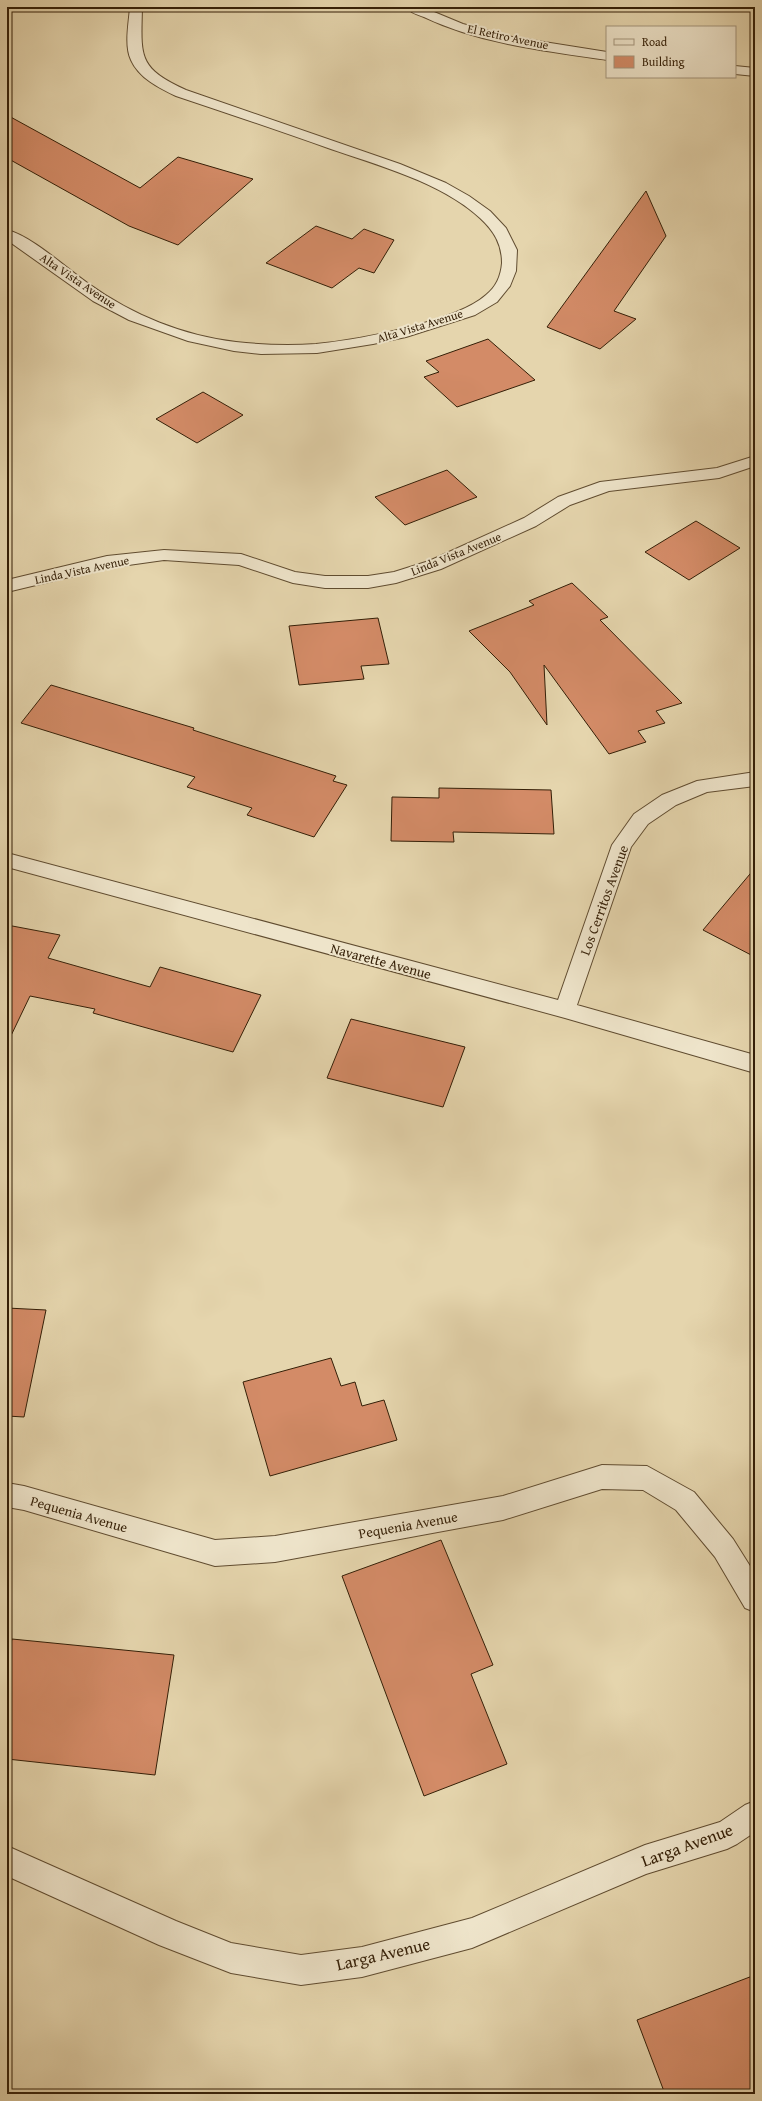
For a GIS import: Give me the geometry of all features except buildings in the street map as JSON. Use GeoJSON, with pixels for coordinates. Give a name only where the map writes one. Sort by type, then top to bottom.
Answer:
{"type":"FeatureCollection","features":[{"type":"Feature","properties":{"kind":"street","name":"Alta Vista Avenue"},"geometry":{"type":"LineString","coordinates":[[7,234],[111,305],[178,334],[207,342],[240,346],[275,349],[322,348],[371,341],[459,316],[482,305],[499,292],[507,280],[510,265],[510,250],[504,236],[488,217],[456,195],[406,171],[377,160],[181,93],[150,75],[137,59],[135,43],[136,7]]}},
{"type":"Feature","properties":{"kind":"street","name":"El Retiro Avenue"},"geometry":{"type":"LineString","coordinates":[[412,7],[445,22],[485,34],[606,56]]}},
{"type":"Feature","properties":{"kind":"street"},"geometry":{"type":"LineString","coordinates":[[736,70],[755,72]]}},
{"type":"Feature","properties":{"kind":"street","name":"Linda Vista Avenue"},"geometry":{"type":"LineString","coordinates":[[7,586],[107,562],[164,555],[241,560],[293,577],[325,582],[368,582],[396,577],[435,565],[530,522],[564,501],[606,486],[719,473],[755,461]]}},
{"type":"Feature","properties":{"kind":"street","name":"Los Cerritos Avenue"},"geometry":{"type":"LineString","coordinates":[[565,1010],[622,845],[641,819],[669,800],[704,786],[755,779]]}},
{"type":"Feature","properties":{"kind":"street","name":"Navarette Avenue"},"geometry":{"type":"LineString","coordinates":[[7,860],[565,1010],[755,1064]]}},
{"type":"Feature","properties":{"kind":"street","name":"Pequenia Avenue"},"geometry":{"type":"LineString","coordinates":[[7,1495],[24,1498],[215,1553],[275,1549],[503,1508],[602,1477],[647,1478],[685,1501],[724,1548],[755,1599]]}},
{"type":"Feature","properties":{"kind":"street","name":"Larga Avenue"},"geometry":{"type":"LineString","coordinates":[[7,1861],[170,1934],[231,1958],[301,1970],[362,1962],[472,1933],[644,1860],[727,1834],[755,1816]]}}]}
